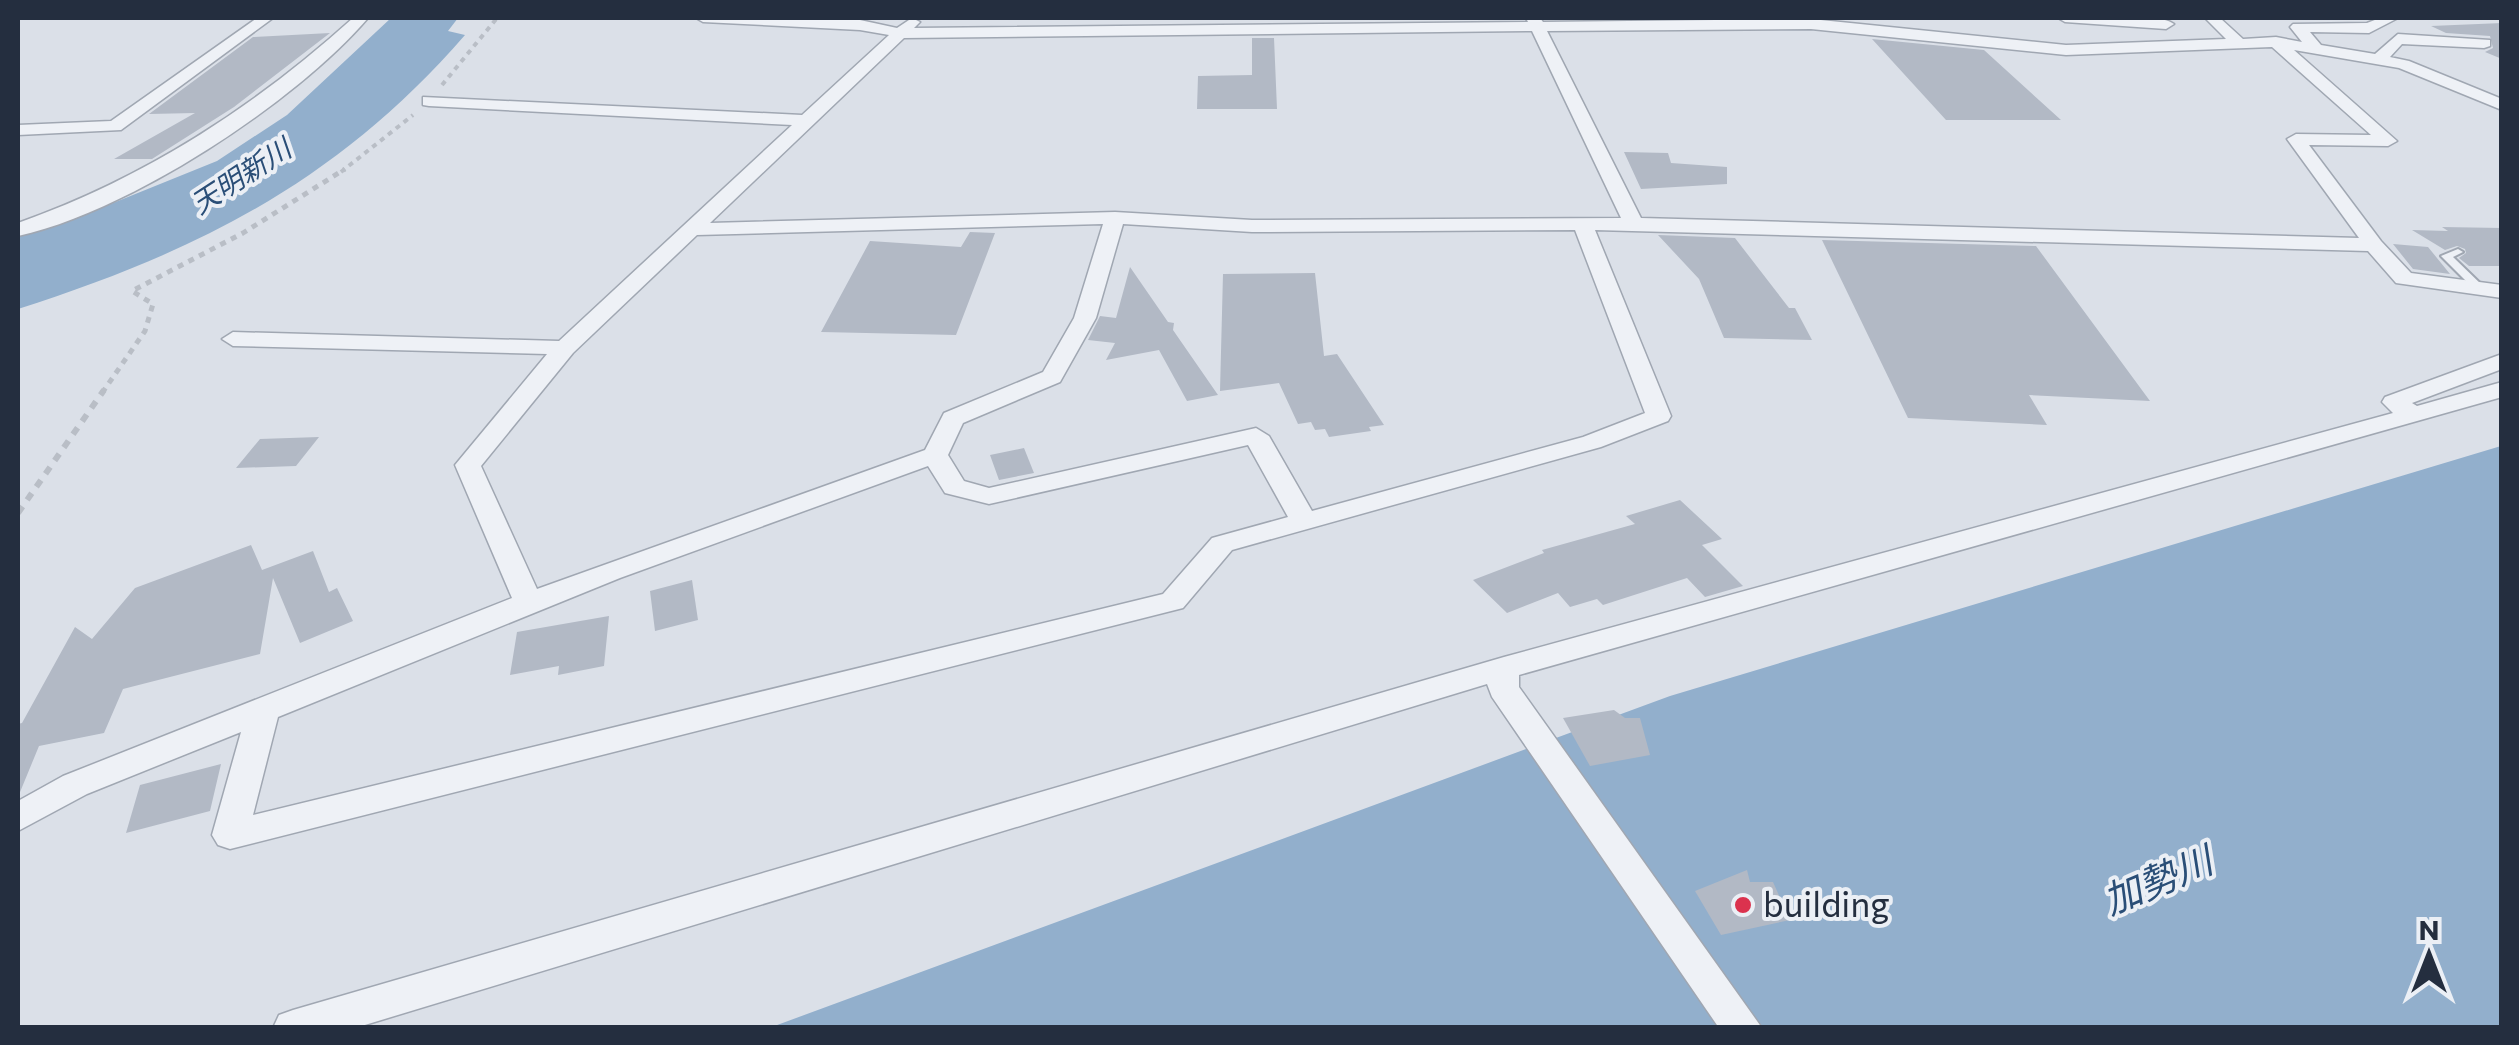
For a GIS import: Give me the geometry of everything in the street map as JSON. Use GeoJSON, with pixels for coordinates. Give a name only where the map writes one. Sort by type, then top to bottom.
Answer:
{"type":"FeatureCollection","features":[{"type":"Feature","properties":{"kind":"street"},"geometry":{"type":"LineString","coordinates":[[18,130],[114,126],[266,18]]}},
{"type":"Feature","properties":{"kind":"street"},"geometry":{"type":"LineString","coordinates":[[18,230],[107,198],[183,156],[293,80],[361,18]]}},
{"type":"Feature","properties":{"kind":"street"},"geometry":{"type":"LineString","coordinates":[[703,18],[860,24],[902,32],[1535,21],[1856,23],[2066,50],[2276,42],[2403,64],[2502,104]]}},
{"type":"Feature","properties":{"kind":"street"},"geometry":{"type":"LineString","coordinates":[[530,602],[468,465],[565,348],[916,18]]}},
{"type":"Feature","properties":{"kind":"street"},"geometry":{"type":"LineString","coordinates":[[2212,18],[2236,41]]}},
{"type":"Feature","properties":{"kind":"street"},"geometry":{"type":"LineString","coordinates":[[2318,51],[2298,27],[2374,26],[2391,18]]}},
{"type":"Feature","properties":{"kind":"street"},"geometry":{"type":"LineString","coordinates":[[2066,50],[2052,26],[2072,19],[2164,20],[2236,41]]}},
{"type":"Feature","properties":{"kind":"street"},"geometry":{"type":"LineString","coordinates":[[1535,21],[1634,224]]}},
{"type":"Feature","properties":{"kind":"street"},"geometry":{"type":"LineString","coordinates":[[2374,26],[2398,38],[2484,42]]}},
{"type":"Feature","properties":{"kind":"street"},"geometry":{"type":"LineString","coordinates":[[2379,59],[2398,38]]}},
{"type":"Feature","properties":{"kind":"street"},"geometry":{"type":"LineString","coordinates":[[2276,42],[2388,141],[2296,139],[2374,245],[2404,278],[2491,290]]}},
{"type":"Feature","properties":{"kind":"street"},"geometry":{"type":"LineString","coordinates":[[429,101],[809,121]]}},
{"type":"Feature","properties":{"kind":"street"},"geometry":{"type":"LineString","coordinates":[[694,229],[1116,218],[1252,226],[1634,224],[2374,245]]}},
{"type":"Feature","properties":{"kind":"street"},"geometry":{"type":"LineString","coordinates":[[18,818],[75,785],[530,602],[732,524],[935,455],[953,418],[1052,377],[1085,318],[1116,218]]}},
{"type":"Feature","properties":{"kind":"street"},"geometry":{"type":"LineString","coordinates":[[263,711],[230,835],[1173,601],[1222,544],[1592,442],[1660,416],[1583,225]]}},
{"type":"Feature","properties":{"kind":"street"},"geometry":{"type":"LineString","coordinates":[[233,340],[565,348]]}},
{"type":"Feature","properties":{"kind":"street"},"geometry":{"type":"LineString","coordinates":[[2413,415],[2394,402],[2502,360]]}},
{"type":"Feature","properties":{"kind":"street"},"geometry":{"type":"LineString","coordinates":[[293,1028],[2502,389]]}},
{"type":"Feature","properties":{"kind":"street"},"geometry":{"type":"LineString","coordinates":[[935,455],[954,486],[990,496],[1256,436],[1304,522]]}},
{"type":"Feature","properties":{"kind":"street"},"geometry":{"type":"LineString","coordinates":[[1504,678],[1742,1028]]}},
{"type":"Feature","properties":{"kind":"lane"},"geometry":{"type":"LineString","coordinates":[[2458,252],[2446,256],[2491,290]]}},
{"type":"Feature","properties":{"kind":"path"},"geometry":{"type":"LineString","coordinates":[[18,513],[145,331],[153,304],[132,292],[256,229],[366,155],[429,101],[490,18]]}},
{"type":"Feature","properties":{"kind":"water","name":"天明新川"},"geometry":{"type":"Polygon","coordinates":[[[391,18],[458,18],[448,31],[465,35],[367,131],[262,205],[146,262],[18,309],[18,235],[71,220],[217,161],[287,115],[391,18]]]}},
{"type":"Feature","properties":{"kind":"water","name":"加勢川"},"geometry":{"type":"Polygon","coordinates":[[[2501,446],[2501,1027],[769,1028],[1670,696],[2501,446]]]}},
{"type":"Feature","properties":{"kind":"building"},"geometry":{"type":"Polygon","coordinates":[[[2502,23],[2502,59],[2485,52],[2493,48],[2490,36],[2446,33],[2431,26],[2502,23]]]}},
{"type":"Feature","properties":{"kind":"building"},"geometry":{"type":"Polygon","coordinates":[[[330,33],[234,107],[152,159],[114,159],[195,113],[149,114],[253,37],[330,33]]]}},
{"type":"Feature","properties":{"kind":"building"},"geometry":{"type":"Polygon","coordinates":[[[1252,38],[1274,38],[1277,109],[1197,109],[1198,76],[1252,75],[1252,38]]]}},
{"type":"Feature","properties":{"kind":"building"},"geometry":{"type":"Polygon","coordinates":[[[1872,39],[1984,50],[2061,120],[1946,120],[1872,39]]]}},
{"type":"Feature","properties":{"kind":"building"},"geometry":{"type":"Polygon","coordinates":[[[1624,152],[1668,153],[1671,163],[1727,167],[1727,184],[1641,189],[1624,152]]]}},
{"type":"Feature","properties":{"kind":"building"},"geometry":{"type":"Polygon","coordinates":[[[2442,227],[2502,228],[2502,266],[2469,266],[2459,258],[2466,253],[2465,249],[2457,246],[2445,250],[2412,230],[2448,231],[2442,227]]]}},
{"type":"Feature","properties":{"kind":"building"},"geometry":{"type":"Polygon","coordinates":[[[970,232],[995,233],[956,335],[821,332],[870,241],[961,247],[970,232]]]}},
{"type":"Feature","properties":{"kind":"building"},"geometry":{"type":"Polygon","coordinates":[[[1658,235],[1735,238],[1789,308],[1795,308],[1812,340],[1724,338],[1699,279],[1658,235]]]}},
{"type":"Feature","properties":{"kind":"building"},"geometry":{"type":"Polygon","coordinates":[[[1822,240],[2036,246],[2150,401],[2029,395],[2047,425],[1908,418],[1822,240]]]}},
{"type":"Feature","properties":{"kind":"building"},"geometry":{"type":"Polygon","coordinates":[[[2393,244],[2428,247],[2450,274],[2413,269],[2393,244]]]}},
{"type":"Feature","properties":{"kind":"building"},"geometry":{"type":"Polygon","coordinates":[[[1130,267],[1168,322],[1174,323],[1173,330],[1218,395],[1187,401],[1159,350],[1106,360],[1115,343],[1088,340],[1100,316],[1116,318],[1130,267]]]}},
{"type":"Feature","properties":{"kind":"building"},"geometry":{"type":"Polygon","coordinates":[[[1315,273],[1324,356],[1337,354],[1384,425],[1369,427],[1371,431],[1329,437],[1325,429],[1315,430],[1311,422],[1298,424],[1279,383],[1220,391],[1223,274],[1315,273]]]}},
{"type":"Feature","properties":{"kind":"building"},"geometry":{"type":"Polygon","coordinates":[[[319,437],[296,466],[236,468],[260,439],[319,437]]]}},
{"type":"Feature","properties":{"kind":"building"},"geometry":{"type":"Polygon","coordinates":[[[1024,448],[1034,473],[999,480],[990,455],[1024,448]]]}},
{"type":"Feature","properties":{"kind":"building"},"geometry":{"type":"Polygon","coordinates":[[[1680,500],[1722,539],[1702,545],[1743,586],[1705,597],[1687,578],[1603,605],[1597,599],[1570,607],[1558,593],[1507,613],[1473,580],[1544,553],[1542,550],[1635,524],[1626,516],[1680,500]]]}},
{"type":"Feature","properties":{"kind":"building"},"geometry":{"type":"Polygon","coordinates":[[[251,545],[262,570],[313,551],[329,592],[337,588],[353,621],[300,643],[273,578],[260,654],[123,689],[104,733],[39,746],[18,797],[18,724],[75,627],[92,639],[135,588],[251,545]]]}},
{"type":"Feature","properties":{"kind":"building"},"geometry":{"type":"Polygon","coordinates":[[[692,580],[698,620],[655,631],[650,591],[692,580]]]}},
{"type":"Feature","properties":{"kind":"building"},"geometry":{"type":"Polygon","coordinates":[[[609,616],[604,666],[558,675],[559,666],[510,675],[517,632],[609,616]]]}},
{"type":"Feature","properties":{"kind":"building"},"geometry":{"type":"Polygon","coordinates":[[[1614,710],[1625,718],[1640,718],[1650,755],[1590,766],[1563,718],[1614,710]]]}},
{"type":"Feature","properties":{"kind":"building"},"geometry":{"type":"Polygon","coordinates":[[[221,764],[210,811],[126,833],[140,785],[221,764]]]}},
{"type":"Feature","properties":{"kind":"building","name":"building"},"geometry":{"type":"Polygon","coordinates":[[[1747,870],[1750,882],[1773,882],[1790,920],[1721,935],[1695,891],[1747,870]]]}},
{"type":"Feature","properties":{"kind":"place","name":"building"},"geometry":{"type":"Point","coordinates":[1743,905]}}]}
